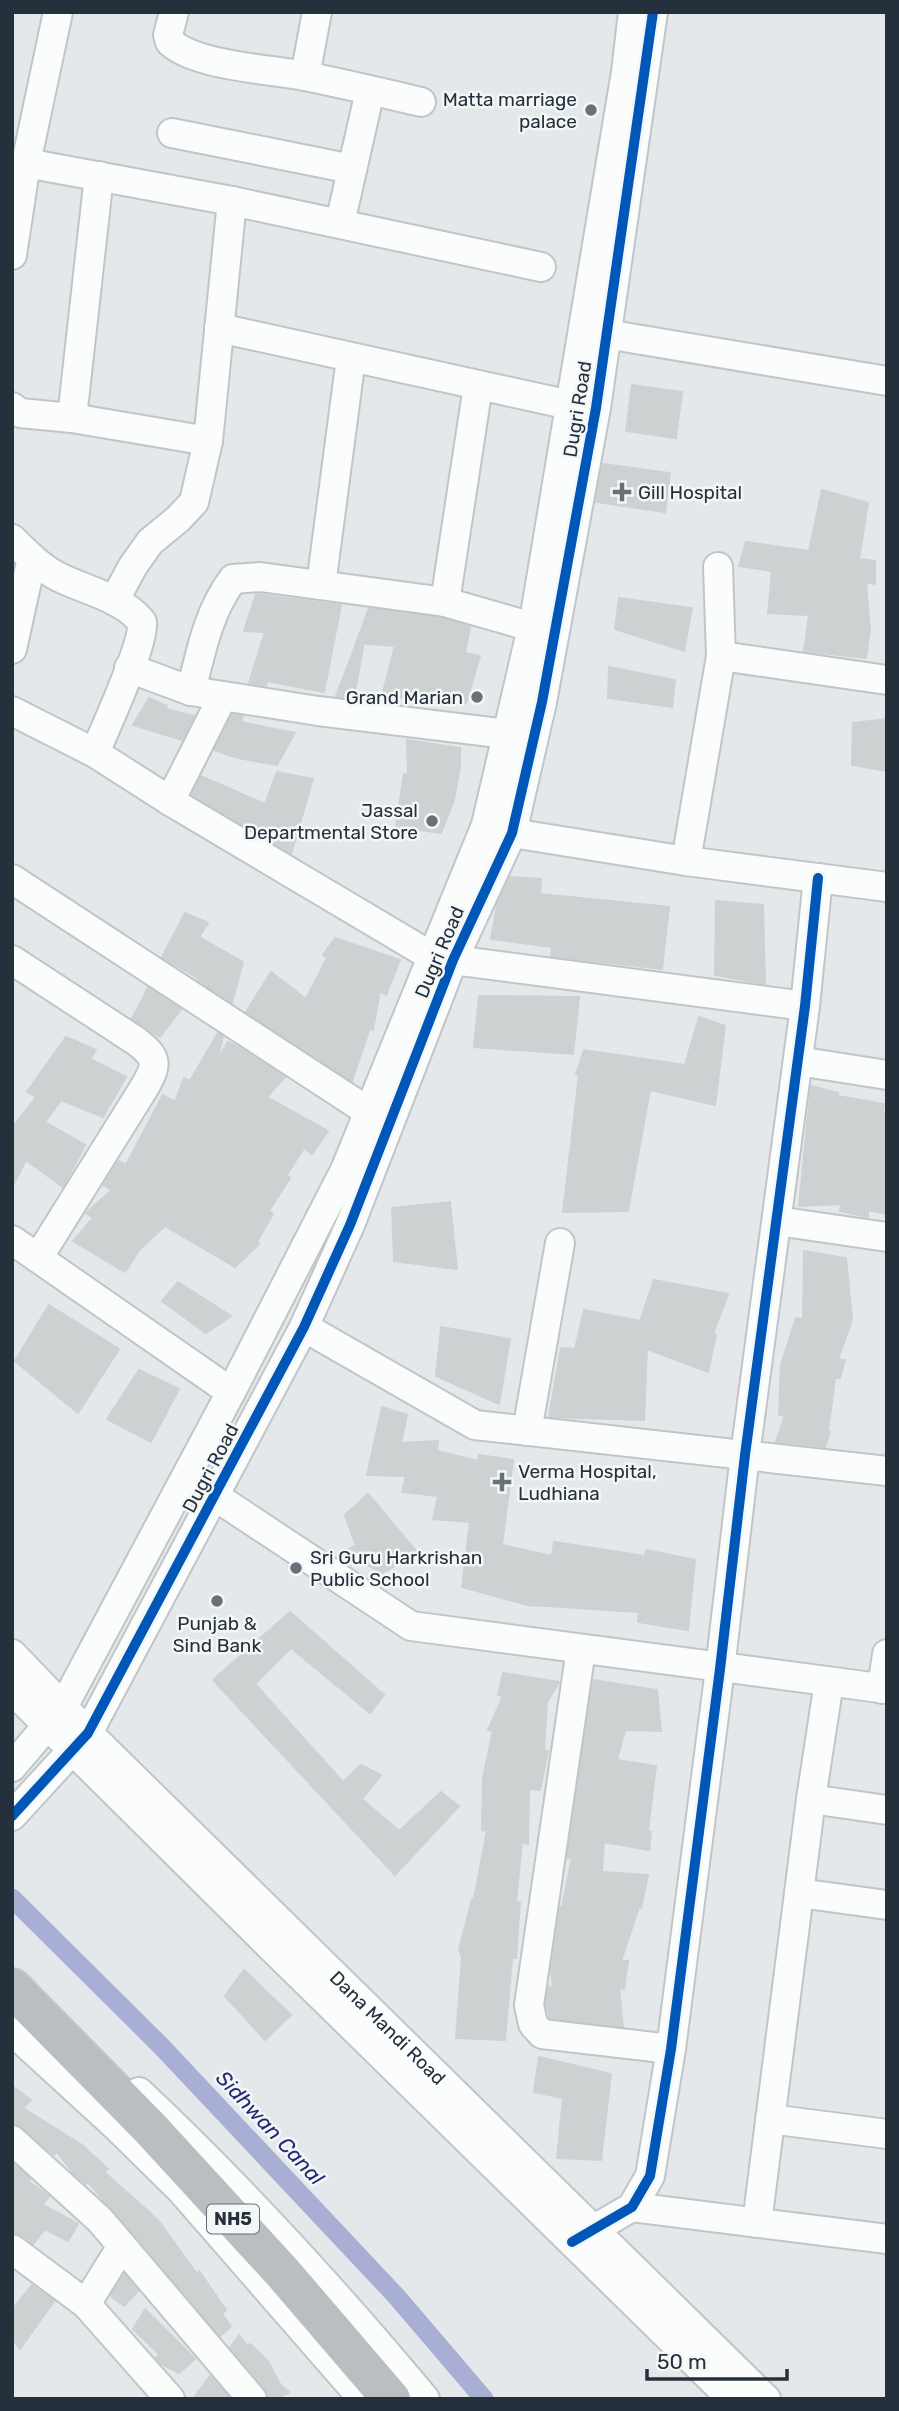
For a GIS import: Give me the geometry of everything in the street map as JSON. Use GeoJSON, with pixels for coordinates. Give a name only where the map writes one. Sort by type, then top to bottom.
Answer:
{"type":"FeatureCollection","features":[{"type":"Feature","properties":{"kind":"highway","name":"NH5"},"geometry":{"type":"LineString","coordinates":[[12,1988],[149,2127],[282,2273],[391,2399]]}},
{"type":"Feature","properties":{"kind":"street"},"geometry":{"type":"LineString","coordinates":[[12,256],[26,163],[24,116],[58,12]]}},
{"type":"Feature","properties":{"kind":"street"},"geometry":{"type":"LineString","coordinates":[[174,12],[170,42],[177,48],[209,60],[305,76],[421,102]]}},
{"type":"Feature","properties":{"kind":"street"},"geometry":{"type":"LineString","coordinates":[[305,76],[317,12]]}},
{"type":"Feature","properties":{"kind":"street","name":"Dugri Road"},"geometry":{"type":"LineString","coordinates":[[12,1816],[80,1742],[304,1327],[350,1225],[442,958],[486,825],[532,627],[626,72],[633,12]]}},
{"type":"Feature","properties":{"kind":"street","name":"Dugri Road"},"geometry":{"type":"LineString","coordinates":[[12,1767],[55,1717],[231,1392],[345,1170],[369,1112],[442,958],[512,832],[542,702],[596,408],[653,12]]}},
{"type":"Feature","properties":{"kind":"street"},"geometry":{"type":"LineString","coordinates":[[340,223],[370,91]]}},
{"type":"Feature","properties":{"kind":"street"},"geometry":{"type":"LineString","coordinates":[[172,133],[352,169]]}},
{"type":"Feature","properties":{"kind":"street"},"geometry":{"type":"LineString","coordinates":[[26,163],[232,201],[541,267]]}},
{"type":"Feature","properties":{"kind":"street"},"geometry":{"type":"LineString","coordinates":[[72,418],[99,176]]}},
{"type":"Feature","properties":{"kind":"street"},"geometry":{"type":"LineString","coordinates":[[114,601],[150,541],[178,519],[194,502],[208,441],[232,201]]}},
{"type":"Feature","properties":{"kind":"street"},"geometry":{"type":"LineString","coordinates":[[219,328],[570,405]]}},
{"type":"Feature","properties":{"kind":"street"},"geometry":{"type":"LineString","coordinates":[[606,334],[887,381]]}},
{"type":"Feature","properties":{"kind":"street"},"geometry":{"type":"LineString","coordinates":[[321,585],[351,358]]}},
{"type":"Feature","properties":{"kind":"street"},"geometry":{"type":"LineString","coordinates":[[445,602],[478,386]]}},
{"type":"Feature","properties":{"kind":"street"},"geometry":{"type":"LineString","coordinates":[[12,407],[20,413],[72,418],[208,441]]}},
{"type":"Feature","properties":{"kind":"street"},"geometry":{"type":"LineString","coordinates":[[22,549],[55,575],[114,601],[142,622],[141,638],[95,753]]}},
{"type":"Feature","properties":{"kind":"street"},"geometry":{"type":"LineString","coordinates":[[12,649],[22,549]]}},
{"type":"Feature","properties":{"kind":"street"},"geometry":{"type":"LineString","coordinates":[[687,861],[721,656],[718,567]]}},
{"type":"Feature","properties":{"kind":"street"},"geometry":{"type":"LineString","coordinates":[[191,691],[212,612],[233,579],[260,577],[445,602],[532,627]]}},
{"type":"Feature","properties":{"kind":"street"},"geometry":{"type":"LineString","coordinates":[[721,656],[886,676]]}},
{"type":"Feature","properties":{"kind":"street"},"geometry":{"type":"LineString","coordinates":[[129,668],[191,691],[318,711],[507,734]]}},
{"type":"Feature","properties":{"kind":"street"},"geometry":{"type":"LineString","coordinates":[[170,801],[223,696]]}},
{"type":"Feature","properties":{"kind":"street"},"geometry":{"type":"LineString","coordinates":[[12,711],[95,753],[170,801],[442,958],[805,1006]]}},
{"type":"Feature","properties":{"kind":"street"},"geometry":{"type":"LineString","coordinates":[[512,832],[687,861],[887,887]]}},
{"type":"Feature","properties":{"kind":"street"},"geometry":{"type":"LineString","coordinates":[[582,2235],[632,2207],[650,2176],[671,2049],[745,1455],[805,1006],[818,878]]}},
{"type":"Feature","properties":{"kind":"street"},"geometry":{"type":"LineString","coordinates":[[12,879],[369,1112]]}},
{"type":"Feature","properties":{"kind":"street"},"geometry":{"type":"LineString","coordinates":[[12,960],[136,1041],[154,1059],[153,1071],[144,1088],[38,1258]]}},
{"type":"Feature","properties":{"kind":"street"},"geometry":{"type":"LineString","coordinates":[[798,1061],[887,1075]]}},
{"type":"Feature","properties":{"kind":"street"},"geometry":{"type":"LineString","coordinates":[[777,1222],[887,1237]]}},
{"type":"Feature","properties":{"kind":"street"},"geometry":{"type":"LineString","coordinates":[[12,1240],[231,1392]]}},
{"type":"Feature","properties":{"kind":"street"},"geometry":{"type":"LineString","coordinates":[[527,1431],[560,1243]]}},
{"type":"Feature","properties":{"kind":"street"},"geometry":{"type":"LineString","coordinates":[[304,1327],[475,1425],[887,1471]]}},
{"type":"Feature","properties":{"kind":"street"},"geometry":{"type":"LineString","coordinates":[[185,1478],[411,1626],[884,1689],[887,1654]]}},
{"type":"Feature","properties":{"kind":"street"},"geometry":{"type":"LineString","coordinates":[[581,1649],[529,2005],[533,2024],[542,2034],[671,2049]]}},
{"type":"Feature","properties":{"kind":"street"},"geometry":{"type":"LineString","coordinates":[[12,1654],[55,1717],[80,1742],[582,2235],[766,2399]]}},
{"type":"Feature","properties":{"kind":"street"},"geometry":{"type":"LineString","coordinates":[[757,2223],[811,1800],[830,1682]]}},
{"type":"Feature","properties":{"kind":"street"},"geometry":{"type":"LineString","coordinates":[[12,1690],[55,1717]]}},
{"type":"Feature","properties":{"kind":"street"},"geometry":{"type":"LineString","coordinates":[[811,1800],[887,1810]]}},
{"type":"Feature","properties":{"kind":"street"},"geometry":{"type":"LineString","coordinates":[[799,1893],[887,1905]]}},
{"type":"Feature","properties":{"kind":"street"},"geometry":{"type":"LineString","coordinates":[[12,1972],[240,2191],[315,2270],[425,2399]]}},
{"type":"Feature","properties":{"kind":"street"},"geometry":{"type":"LineString","coordinates":[[12,2031],[181,2190],[363,2399]]}},
{"type":"Feature","properties":{"kind":"street"},"geometry":{"type":"LineString","coordinates":[[770,2119],[887,2134]]}},
{"type":"Feature","properties":{"kind":"street"},"geometry":{"type":"LineString","coordinates":[[12,2140],[100,2220],[252,2399]]}},
{"type":"Feature","properties":{"kind":"street"},"geometry":{"type":"LineString","coordinates":[[632,2207],[887,2239]]}},
{"type":"Feature","properties":{"kind":"street"},"geometry":{"type":"LineString","coordinates":[[582,2235],[732,2399]]}},
{"type":"Feature","properties":{"kind":"street"},"geometry":{"type":"LineString","coordinates":[[86,2304],[122,2246]]}},
{"type":"Feature","properties":{"kind":"street"},"geometry":{"type":"LineString","coordinates":[[12,2249],[86,2304],[170,2399]]}},
{"type":"Feature","properties":{"kind":"building"},"geometry":{"type":"Polygon","coordinates":[[[632,385],[682,392],[676,438],[626,431],[632,385]]]}},
{"type":"Feature","properties":{"kind":"building"},"geometry":{"type":"Polygon","coordinates":[[[603,464],[670,473],[665,512],[596,502],[603,464]]]}},
{"type":"Feature","properties":{"kind":"building"},"geometry":{"type":"Polygon","coordinates":[[[822,490],[868,503],[859,559],[875,561],[875,584],[866,582],[870,630],[866,658],[804,651],[809,615],[768,613],[772,571],[739,566],[746,542],[809,551],[822,490]]]}},
{"type":"Feature","properties":{"kind":"building"},"geometry":{"type":"Polygon","coordinates":[[[256,594],[341,605],[324,692],[267,681],[266,686],[249,683],[265,632],[244,631],[256,594]]]}},
{"type":"Feature","properties":{"kind":"building"},"geometry":{"type":"Polygon","coordinates":[[[619,598],[692,608],[684,651],[615,629],[619,598]]]}},
{"type":"Feature","properties":{"kind":"building"},"geometry":{"type":"Polygon","coordinates":[[[369,608],[442,618],[470,627],[465,653],[480,656],[466,703],[382,696],[395,646],[356,643],[369,608]]]}},
{"type":"Feature","properties":{"kind":"building"},"geometry":{"type":"Polygon","coordinates":[[[356,644],[363,646],[354,699],[336,696],[356,644]]]}},
{"type":"Feature","properties":{"kind":"building"},"geometry":{"type":"Polygon","coordinates":[[[609,667],[675,680],[672,707],[608,698],[609,667]]]}},
{"type":"Feature","properties":{"kind":"building"},"geometry":{"type":"Polygon","coordinates":[[[149,698],[167,706],[165,709],[194,716],[182,740],[133,725],[149,698]]]}},
{"type":"Feature","properties":{"kind":"building"},"geometry":{"type":"Polygon","coordinates":[[[232,715],[243,716],[241,722],[295,733],[277,765],[238,758],[214,750],[232,715]]]}},
{"type":"Feature","properties":{"kind":"building"},"geometry":{"type":"Polygon","coordinates":[[[887,719],[887,771],[852,765],[853,723],[887,719]]]}},
{"type":"Feature","properties":{"kind":"building"},"geometry":{"type":"Polygon","coordinates":[[[407,740],[460,748],[454,800],[441,833],[396,827],[404,774],[408,775],[407,740]]]}},
{"type":"Feature","properties":{"kind":"building"},"geometry":{"type":"Polygon","coordinates":[[[277,772],[313,779],[291,854],[192,795],[201,776],[265,804],[277,772]]]}},
{"type":"Feature","properties":{"kind":"building"},"geometry":{"type":"Polygon","coordinates":[[[510,877],[541,879],[540,894],[669,907],[662,969],[551,956],[552,947],[491,939],[497,906],[510,877]]]}},
{"type":"Feature","properties":{"kind":"building"},"geometry":{"type":"Polygon","coordinates":[[[716,901],[763,905],[765,984],[715,975],[716,901]]]}},
{"type":"Feature","properties":{"kind":"building"},"geometry":{"type":"Polygon","coordinates":[[[185,913],[208,923],[199,937],[243,962],[232,1003],[162,957],[185,913]]]}},
{"type":"Feature","properties":{"kind":"building"},"geometry":{"type":"Polygon","coordinates":[[[335,938],[400,960],[386,995],[380,991],[373,1030],[370,1028],[352,1081],[246,1012],[271,972],[306,999],[327,958],[323,955],[335,938]]]}},
{"type":"Feature","properties":{"kind":"building"},"geometry":{"type":"Polygon","coordinates":[[[148,988],[181,1009],[160,1037],[132,1019],[148,988]]]}},
{"type":"Feature","properties":{"kind":"building"},"geometry":{"type":"Polygon","coordinates":[[[479,996],[579,997],[573,1054],[474,1047],[479,996]]]}},
{"type":"Feature","properties":{"kind":"building"},"geometry":{"type":"Polygon","coordinates":[[[699,1017],[725,1026],[715,1105],[650,1090],[628,1211],[563,1212],[579,1075],[576,1074],[584,1050],[685,1065],[699,1017]]]}},
{"type":"Feature","properties":{"kind":"building"},"geometry":{"type":"Polygon","coordinates":[[[218,1033],[223,1036],[217,1060],[228,1042],[241,1048],[285,1077],[267,1097],[328,1131],[312,1154],[304,1148],[286,1176],[290,1178],[269,1211],[273,1214],[257,1242],[259,1244],[235,1267],[165,1226],[140,1249],[125,1272],[73,1241],[93,1218],[86,1213],[112,1190],[103,1185],[119,1161],[126,1165],[163,1095],[175,1102],[184,1078],[190,1081],[218,1033]]]}},
{"type":"Feature","properties":{"kind":"building"},"geometry":{"type":"Polygon","coordinates":[[[66,1037],[96,1050],[90,1059],[126,1077],[103,1117],[61,1100],[45,1122],[85,1145],[63,1187],[26,1160],[12,1187],[12,1128],[36,1097],[27,1092],[66,1037]]]}},
{"type":"Feature","properties":{"kind":"building"},"geometry":{"type":"Polygon","coordinates":[[[811,1086],[838,1093],[838,1096],[884,1104],[883,1113],[887,1113],[887,1214],[868,1210],[868,1217],[840,1211],[841,1204],[799,1206],[811,1086]]]}},
{"type":"Feature","properties":{"kind":"building"},"geometry":{"type":"Polygon","coordinates":[[[450,1202],[457,1269],[394,1261],[392,1208],[450,1202]]]}},
{"type":"Feature","properties":{"kind":"building"},"geometry":{"type":"Polygon","coordinates":[[[804,1251],[846,1258],[852,1320],[838,1359],[845,1360],[840,1378],[835,1378],[830,1432],[825,1447],[776,1442],[785,1415],[779,1415],[781,1365],[796,1318],[803,1319],[804,1251]]]}},
{"type":"Feature","properties":{"kind":"building"},"geometry":{"type":"Polygon","coordinates":[[[654,1280],[728,1294],[713,1334],[716,1335],[708,1372],[647,1349],[644,1420],[549,1417],[561,1348],[575,1349],[584,1310],[640,1321],[654,1280]]]}},
{"type":"Feature","properties":{"kind":"building"},"geometry":{"type":"Polygon","coordinates":[[[178,1282],[231,1316],[206,1333],[162,1301],[178,1282]]]}},
{"type":"Feature","properties":{"kind":"building"},"geometry":{"type":"Polygon","coordinates":[[[49,1305],[119,1349],[78,1413],[15,1361],[49,1305]]]}},
{"type":"Feature","properties":{"kind":"building"},"geometry":{"type":"Polygon","coordinates":[[[441,1327],[510,1339],[499,1404],[436,1376],[441,1327]]]}},
{"type":"Feature","properties":{"kind":"building"},"geometry":{"type":"Polygon","coordinates":[[[139,1370],[179,1389],[151,1442],[107,1419],[139,1370]]]}},
{"type":"Feature","properties":{"kind":"building"},"geometry":{"type":"Polygon","coordinates":[[[382,1407],[407,1415],[401,1443],[438,1441],[437,1451],[478,1461],[479,1455],[513,1460],[502,1545],[552,1556],[554,1542],[645,1556],[646,1550],[695,1560],[688,1630],[638,1622],[639,1612],[531,1606],[462,1587],[470,1522],[433,1519],[438,1496],[402,1492],[406,1476],[367,1475],[382,1407]]]}},
{"type":"Feature","properties":{"kind":"building"},"geometry":{"type":"Polygon","coordinates":[[[368,1494],[417,1552],[383,1573],[341,1552],[356,1546],[345,1515],[368,1494]]]}},
{"type":"Feature","properties":{"kind":"building"},"geometry":{"type":"Polygon","coordinates":[[[290,1612],[384,1695],[370,1713],[291,1648],[255,1684],[343,1782],[361,1765],[381,1775],[362,1799],[399,1831],[441,1792],[459,1806],[395,1875],[213,1680],[290,1612]]]}},
{"type":"Feature","properties":{"kind":"building"},"geometry":{"type":"Polygon","coordinates":[[[503,1673],[559,1682],[547,1702],[544,1751],[548,1751],[540,1790],[529,1789],[528,1844],[522,1842],[516,1902],[520,1902],[516,1958],[512,1958],[505,2040],[456,2038],[462,1957],[459,1950],[474,1899],[487,1831],[482,1830],[483,1778],[493,1731],[488,1730],[503,1696],[498,1695],[503,1673]]]}},
{"type":"Feature","properties":{"kind":"building"},"geometry":{"type":"Polygon","coordinates":[[[593,1680],[657,1690],[661,1731],[625,1730],[617,1760],[656,1766],[648,1831],[651,1832],[649,1850],[604,1842],[602,1872],[648,1875],[641,1908],[639,1907],[621,1961],[628,1961],[624,1989],[619,1988],[623,2027],[550,2018],[546,2004],[548,1987],[553,1988],[551,1971],[560,1907],[572,1858],[567,1858],[593,1680]]]}},
{"type":"Feature","properties":{"kind":"building"},"geometry":{"type":"Polygon","coordinates":[[[244,1970],[291,2015],[265,2040],[225,1996],[244,1970]]]}},
{"type":"Feature","properties":{"kind":"building"},"geometry":{"type":"Polygon","coordinates":[[[539,2057],[611,2074],[601,2160],[557,2158],[563,2098],[534,2092],[539,2057]]]}},
{"type":"Feature","properties":{"kind":"building"},"geometry":{"type":"Polygon","coordinates":[[[12,2086],[31,2100],[23,2108],[82,2145],[108,2169],[104,2172],[158,2220],[226,2310],[222,2314],[231,2326],[220,2336],[88,2182],[86,2184],[74,2174],[57,2152],[54,2155],[12,2122],[12,2086]]]}},
{"type":"Feature","properties":{"kind":"building"},"geometry":{"type":"Polygon","coordinates":[[[12,2163],[30,2179],[28,2181],[49,2196],[43,2205],[78,2224],[68,2241],[45,2229],[33,2244],[21,2235],[12,2233],[12,2163]]]}},
{"type":"Feature","properties":{"kind":"building"},"geometry":{"type":"Polygon","coordinates":[[[124,2274],[138,2291],[124,2306],[111,2296],[124,2274]]]}},
{"type":"Feature","properties":{"kind":"building"},"geometry":{"type":"Polygon","coordinates":[[[32,2285],[54,2301],[20,2349],[12,2338],[12,2310],[32,2285]]]}},
{"type":"Feature","properties":{"kind":"building"},"geometry":{"type":"Polygon","coordinates":[[[145,2309],[195,2359],[179,2373],[161,2364],[156,2358],[159,2354],[133,2329],[145,2309]]]}},
{"type":"Feature","properties":{"kind":"building"},"geometry":{"type":"Polygon","coordinates":[[[239,2335],[247,2346],[250,2344],[268,2361],[280,2384],[289,2392],[277,2399],[268,2399],[265,2388],[230,2348],[239,2335]]]}},
{"type":"Feature","properties":{"kind":"building"},"geometry":{"type":"Polygon","coordinates":[[[210,2376],[218,2385],[230,2399],[193,2399],[210,2376]]]}},
{"type":"Feature","properties":{"kind":"waterway","name":"Sidhwan Canal"},"geometry":{"type":"LineString","coordinates":[[12,1898],[162,2047],[397,2297],[484,2399]]}},
{"type":"Feature","properties":{"kind":"cycle path"},"geometry":{"type":"LineString","coordinates":[[12,1816],[88,1733],[304,1327],[350,1225],[453,960],[512,833],[542,702],[596,408],[653,12]]}},
{"type":"Feature","properties":{"kind":"cycle path"},"geometry":{"type":"LineString","coordinates":[[572,2242],[632,2207],[650,2176],[671,2049],[745,1455],[805,1006],[818,878]]}},
{"type":"Feature","properties":{"kind":"place","name":"Matta marriage palace"},"geometry":{"type":"Point","coordinates":[591,110]}},
{"type":"Feature","properties":{"kind":"place","name":"Gill Hospital"},"geometry":{"type":"Point","coordinates":[622,492]}},
{"type":"Feature","properties":{"kind":"place","name":"Grand Marian"},"geometry":{"type":"Point","coordinates":[477,697]}},
{"type":"Feature","properties":{"kind":"place","name":"Jassal Departmental Store"},"geometry":{"type":"Point","coordinates":[432,821]}},
{"type":"Feature","properties":{"kind":"place","name":"Verma Hospital, Ludhiana"},"geometry":{"type":"Point","coordinates":[502,1482]}},
{"type":"Feature","properties":{"kind":"place","name":"Sri Guru Harkrishan Public School"},"geometry":{"type":"Point","coordinates":[296,1568]}},
{"type":"Feature","properties":{"kind":"place","name":"Punjab & Sind Bank"},"geometry":{"type":"Point","coordinates":[217,1601]}}]}
